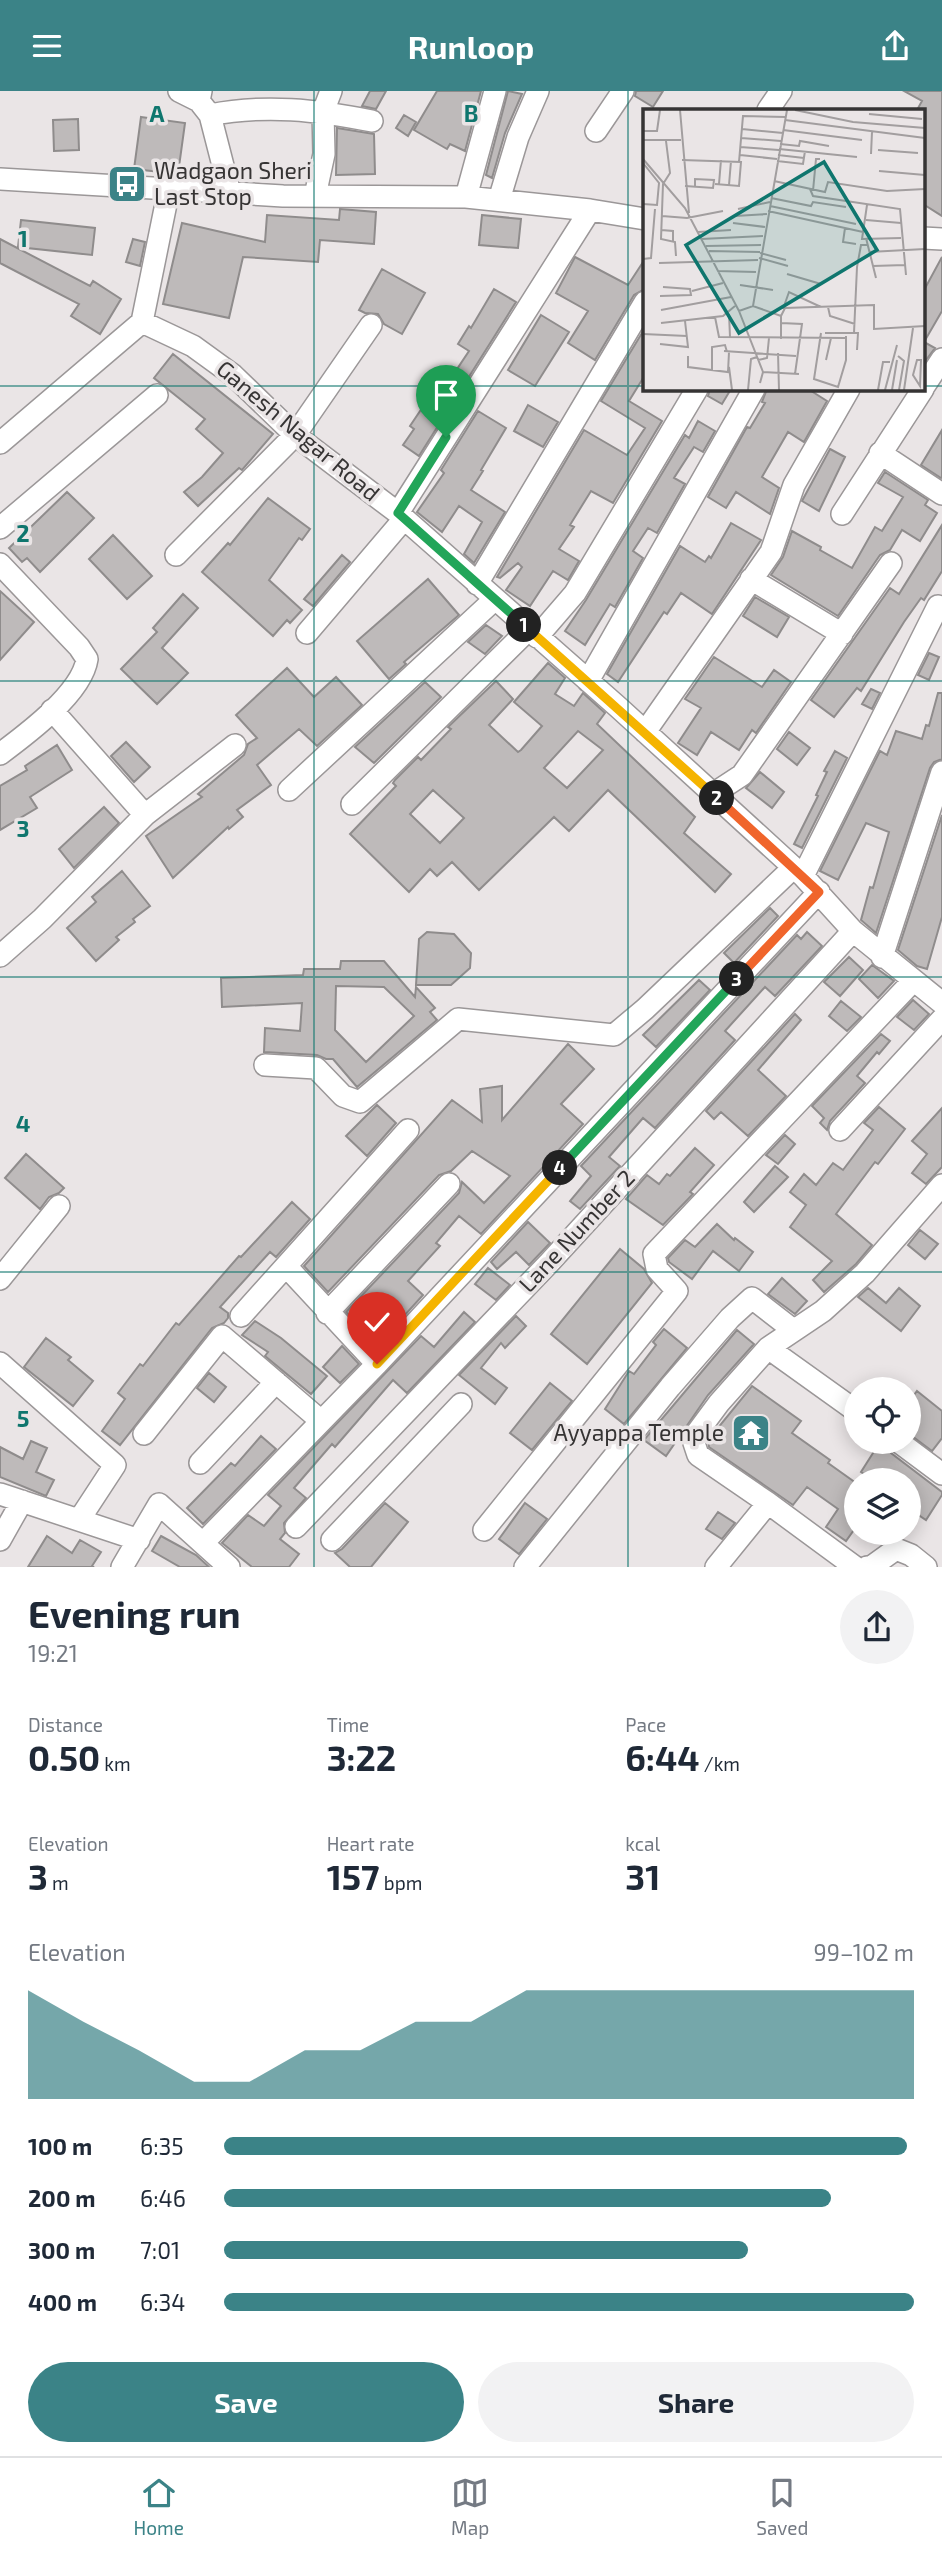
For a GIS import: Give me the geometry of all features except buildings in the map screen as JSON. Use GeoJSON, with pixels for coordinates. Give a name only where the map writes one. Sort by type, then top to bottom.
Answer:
{"type":"FeatureCollection","features":[{"type":"Feature","properties":{"kind":"street"},"geometry":{"type":"LineString","coordinates":[[179,91],[203,102],[243,109],[323,111],[372,121]]}},
{"type":"Feature","properties":{"kind":"street"},"geometry":{"type":"LineString","coordinates":[[315,196],[324,153],[323,111],[331,91]]}},
{"type":"Feature","properties":{"kind":"street"},"geometry":{"type":"LineString","coordinates":[[466,197],[495,91]]}},
{"type":"Feature","properties":{"kind":"street"},"geometry":{"type":"LineString","coordinates":[[499,200],[518,137],[538,91]]}},
{"type":"Feature","properties":{"kind":"street"},"geometry":{"type":"LineString","coordinates":[[596,131],[623,91]]}},
{"type":"Feature","properties":{"kind":"street"},"geometry":{"type":"LineString","coordinates":[[769,109],[781,91]]}},
{"type":"Feature","properties":{"kind":"street"},"geometry":{"type":"LineString","coordinates":[[203,102],[230,193]]}},
{"type":"Feature","properties":{"kind":"street"},"geometry":{"type":"LineString","coordinates":[[0,179],[230,193],[466,197],[590,209],[643,219]]}},
{"type":"Feature","properties":{"kind":"street"},"geometry":{"type":"LineString","coordinates":[[0,443],[142,322],[169,190]]}},
{"type":"Feature","properties":{"kind":"street"},"geometry":{"type":"LineString","coordinates":[[307,633],[401,516],[590,209]]}},
{"type":"Feature","properties":{"kind":"street"},"geometry":{"type":"LineString","coordinates":[[477,584],[643,305]]}},
{"type":"Feature","properties":{"kind":"street","name":"Ganesh Nagar Road"},"geometry":{"type":"LineString","coordinates":[[142,322],[193,346],[233,375],[295,435],[401,516],[798,872],[853,931],[942,1003]]}},
{"type":"Feature","properties":{"kind":"street"},"geometry":{"type":"LineString","coordinates":[[176,555],[295,435],[371,325]]}},
{"type":"Feature","properties":{"kind":"street"},"geometry":{"type":"LineString","coordinates":[[925,385],[942,359]]}},
{"type":"Feature","properties":{"kind":"street"},"geometry":{"type":"LineString","coordinates":[[352,804],[575,593],[696,390]]}},
{"type":"Feature","properties":{"kind":"street"},"geometry":{"type":"LineString","coordinates":[[588,681],[753,390]]}},
{"type":"Feature","properties":{"kind":"street"},"geometry":{"type":"LineString","coordinates":[[645,732],[771,552],[794,485],[848,390]]}},
{"type":"Feature","properties":{"kind":"street"},"geometry":{"type":"LineString","coordinates":[[842,514],[922,390]]}},
{"type":"Feature","properties":{"kind":"street"},"geometry":{"type":"LineString","coordinates":[[0,528],[157,395]]}},
{"type":"Feature","properties":{"kind":"street"},"geometry":{"type":"LineString","coordinates":[[880,453],[942,494]]}},
{"type":"Feature","properties":{"kind":"street"},"geometry":{"type":"LineString","coordinates":[[713,794],[742,775],[891,563]]}},
{"type":"Feature","properties":{"kind":"street"},"geometry":{"type":"LineString","coordinates":[[0,564],[79,647],[87,659],[85,673],[52,710],[0,754]]}},
{"type":"Feature","properties":{"kind":"street"},"geometry":{"type":"LineString","coordinates":[[751,579],[842,634]]}},
{"type":"Feature","properties":{"kind":"street"},"geometry":{"type":"LineString","coordinates":[[289,790],[495,599]]}},
{"type":"Feature","properties":{"kind":"street"},"geometry":{"type":"LineString","coordinates":[[265,1065],[316,1068],[343,1096],[360,1102],[458,1019],[614,1035],[798,872],[938,606]]}},
{"type":"Feature","properties":{"kind":"street"},"geometry":{"type":"LineString","coordinates":[[52,710],[145,815]]}},
{"type":"Feature","properties":{"kind":"street"},"geometry":{"type":"LineString","coordinates":[[0,956],[42,919],[145,815],[235,745]]}},
{"type":"Feature","properties":{"kind":"street"},"geometry":{"type":"LineString","coordinates":[[883,957],[942,772]]}},
{"type":"Feature","properties":{"kind":"street"},"geometry":{"type":"LineString","coordinates":[[203,1543],[377,1364],[819,892]]}},
{"type":"Feature","properties":{"kind":"street","name":"Lane Number 2"},"geometry":{"type":"LineString","coordinates":[[296,1527],[548,1264],[853,931]]}},
{"type":"Feature","properties":{"kind":"street"},"geometry":{"type":"LineString","coordinates":[[484,1530],[677,1291],[657,1269],[654,1254],[912,981]]}},
{"type":"Feature","properties":{"kind":"street"},"geometry":{"type":"LineString","coordinates":[[840,1130],[942,1019]]}},
{"type":"Feature","properties":{"kind":"street"},"geometry":{"type":"LineString","coordinates":[[241,1316],[408,1130]]}},
{"type":"Feature","properties":{"kind":"street"},"geometry":{"type":"LineString","coordinates":[[327,1313],[449,1184]]}},
{"type":"Feature","properties":{"kind":"street"},"geometry":{"type":"LineString","coordinates":[[926,1567],[911,1555],[895,1549],[871,1567],[856,1565],[706,1462],[698,1455],[694,1443],[696,1434],[719,1403],[768,1348],[792,1329],[823,1311],[865,1273],[942,1185]]}},
{"type":"Feature","properties":{"kind":"street"},"geometry":{"type":"LineString","coordinates":[[0,1279],[59,1206]]}},
{"type":"Feature","properties":{"kind":"street"},"geometry":{"type":"LineString","coordinates":[[286,1266],[377,1364]]}},
{"type":"Feature","properties":{"kind":"street"},"geometry":{"type":"LineString","coordinates":[[525,1567],[670,1387],[730,1318],[752,1298],[792,1329]]}},
{"type":"Feature","properties":{"kind":"street"},"geometry":{"type":"LineString","coordinates":[[144,1434],[222,1336],[320,1420]]}},
{"type":"Feature","properties":{"kind":"street"},"geometry":{"type":"LineString","coordinates":[[768,1348],[844,1402]]}},
{"type":"Feature","properties":{"kind":"street"},"geometry":{"type":"LineString","coordinates":[[0,1363],[115,1465],[79,1520]]}},
{"type":"Feature","properties":{"kind":"street"},"geometry":{"type":"LineString","coordinates":[[200,1463],[275,1382]]}},
{"type":"Feature","properties":{"kind":"street"},"geometry":{"type":"LineString","coordinates":[[332,1540],[461,1404]]}},
{"type":"Feature","properties":{"kind":"street"},"geometry":{"type":"LineString","coordinates":[[915,1454],[942,1474]]}},
{"type":"Feature","properties":{"kind":"street"},"geometry":{"type":"LineString","coordinates":[[354,1467],[380,1490]]}},
{"type":"Feature","properties":{"kind":"street"},"geometry":{"type":"LineString","coordinates":[[0,1494],[138,1539]]}},
{"type":"Feature","properties":{"kind":"street"},"geometry":{"type":"LineString","coordinates":[[0,1540],[22,1501]]}},
{"type":"Feature","properties":{"kind":"street"},"geometry":{"type":"LineString","coordinates":[[716,1567],[768,1503]]}},
{"type":"Feature","properties":{"kind":"street"},"geometry":{"type":"LineString","coordinates":[[122,1567],[159,1504],[229,1567]]}},
{"type":"Feature","properties":{"kind":"place","name":"Wadgaon Sheri Last Stop"},"geometry":{"type":"Point","coordinates":[127,184]}},
{"type":"Feature","properties":{"kind":"place","name":"Ayyappa Temple"},"geometry":{"type":"Point","coordinates":[751,1433]}},
{"type":"Feature","properties":{"kind":"route"},"geometry":{"type":"LineString","coordinates":[[377,1364],[819,892],[618,707],[398,513],[446,437]]}}]}
